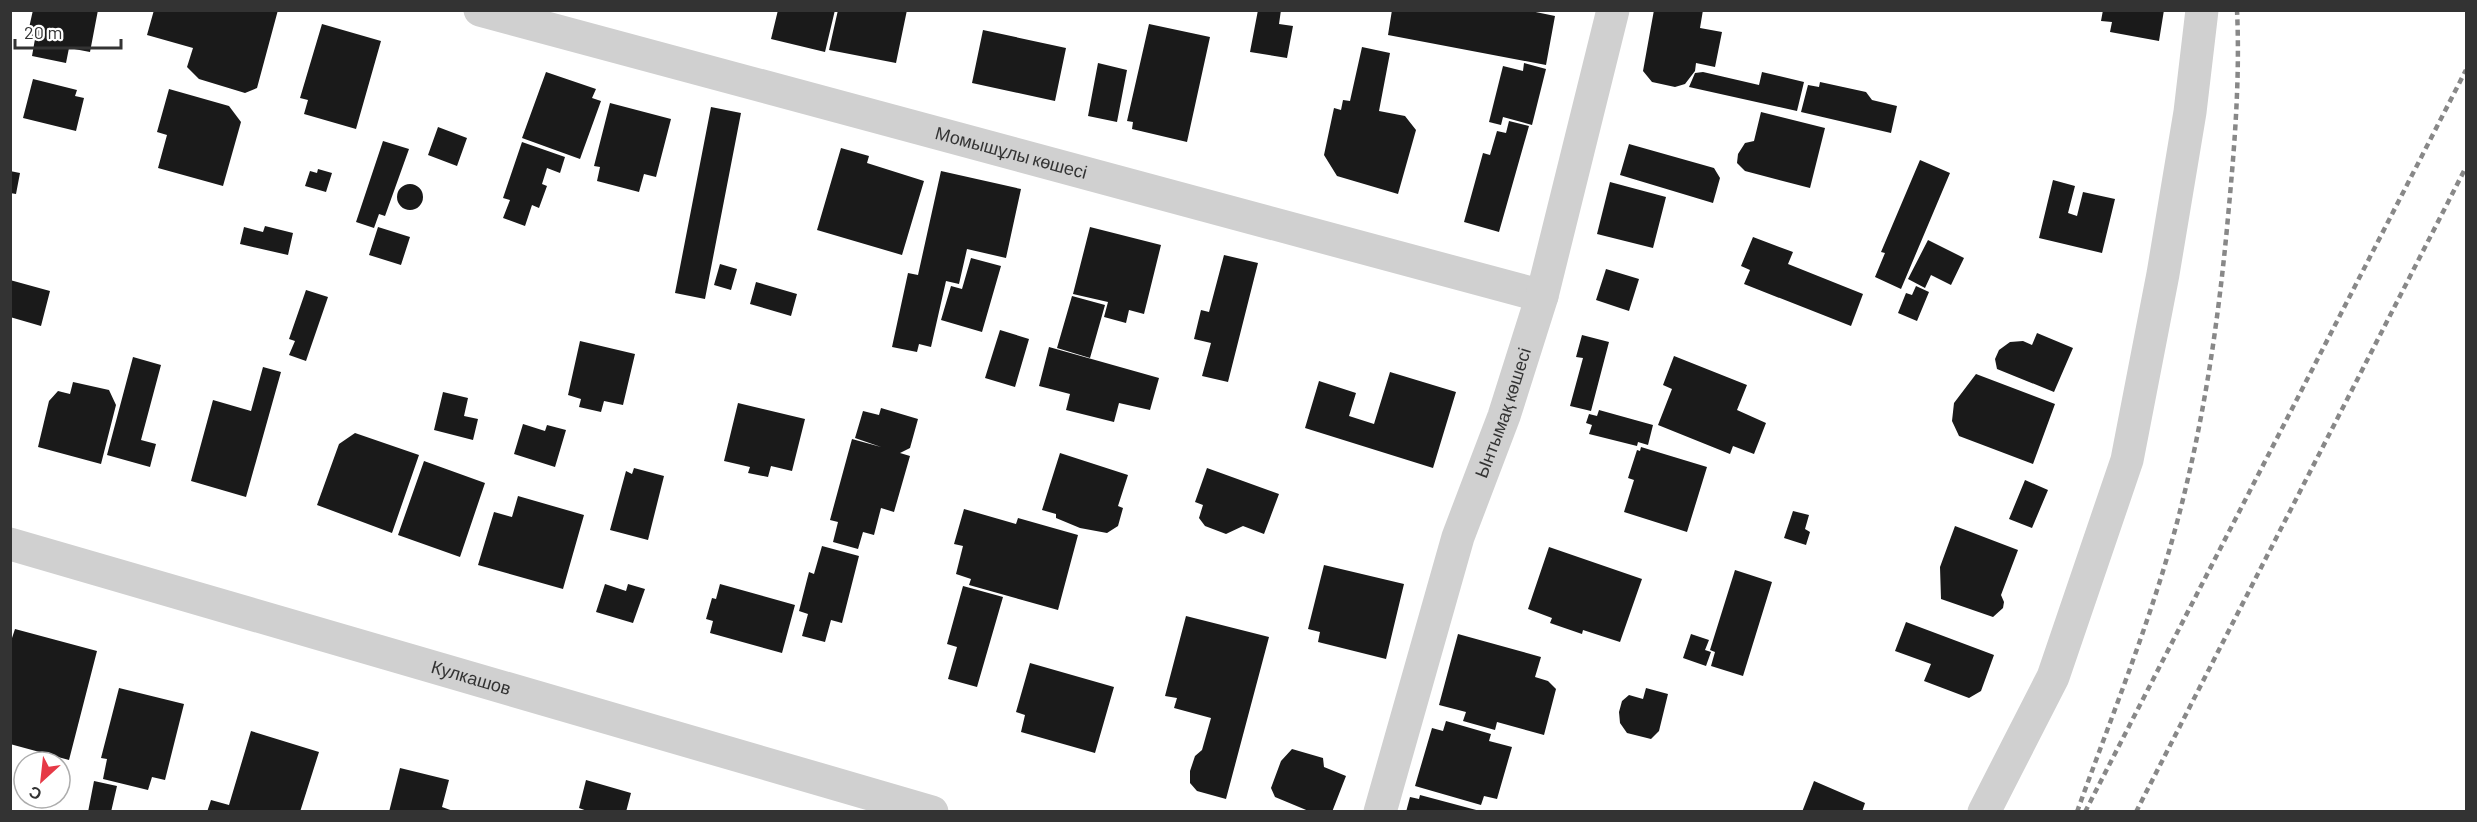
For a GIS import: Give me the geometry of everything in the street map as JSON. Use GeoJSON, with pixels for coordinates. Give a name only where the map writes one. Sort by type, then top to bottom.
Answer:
{"type":"FeatureCollection","features":[{"type":"Feature","properties":{"kind":"street","name":"Момышұлы көшесі"},"geometry":{"type":"LineString","coordinates":[[480,10],[1542,296]]}},
{"type":"Feature","properties":{"kind":"street","name":"Ынтымақ көшесі"},"geometry":{"type":"LineString","coordinates":[[1380,812],[1458,537],[1504,416],[1542,296],[1613,10]]}},
{"type":"Feature","properties":{"kind":"street"},"geometry":{"type":"LineString","coordinates":[[1984,812],[2053,677],[2127,460],[2163,274],[2190,112],[2202,10]]}},
{"type":"Feature","properties":{"kind":"street","name":"Кулкашов"},"geometry":{"type":"LineString","coordinates":[[10,544],[932,812]]}},
{"type":"Feature","properties":{"kind":"building"},"geometry":{"type":"Polygon","coordinates":[[[33,10],[98,10],[90,52],[69,48],[66,63],[32,56],[35,39],[27,37],[33,10]]]}},
{"type":"Feature","properties":{"kind":"building"},"geometry":{"type":"Polygon","coordinates":[[[154,10],[278,10],[257,88],[245,93],[199,79],[187,67],[193,48],[147,35],[154,10]]]}},
{"type":"Feature","properties":{"kind":"building"},"geometry":{"type":"Polygon","coordinates":[[[778,10],[835,10],[825,52],[771,39],[778,10]]]}},
{"type":"Feature","properties":{"kind":"building"},"geometry":{"type":"Polygon","coordinates":[[[838,10],[907,10],[896,63],[829,50],[838,10]]]}},
{"type":"Feature","properties":{"kind":"building"},"geometry":{"type":"Polygon","coordinates":[[[1258,10],[1281,10],[1279,24],[1293,26],[1287,58],[1250,52],[1258,10]]]}},
{"type":"Feature","properties":{"kind":"building"},"geometry":{"type":"Polygon","coordinates":[[[1392,10],[1526,10],[1555,16],[1546,65],[1388,35],[1392,10]]]}},
{"type":"Feature","properties":{"kind":"building"},"geometry":{"type":"Polygon","coordinates":[[[1654,10],[1703,10],[1700,28],[1722,32],[1715,67],[1696,63],[1695,71],[1685,84],[1675,87],[1652,82],[1643,71],[1654,10]]]}},
{"type":"Feature","properties":{"kind":"building"},"geometry":{"type":"Polygon","coordinates":[[[2103,10],[2164,10],[2159,41],[2110,32],[2112,22],[2101,21],[2103,10]]]}},
{"type":"Feature","properties":{"kind":"building"},"geometry":{"type":"Polygon","coordinates":[[[322,24],[381,41],[356,129],[304,114],[308,100],[300,98],[322,24]]]}},
{"type":"Feature","properties":{"kind":"building"},"geometry":{"type":"Polygon","coordinates":[[[1149,24],[1210,37],[1187,142],[1132,129],[1133,122],[1127,121],[1149,24]]]}},
{"type":"Feature","properties":{"kind":"building"},"geometry":{"type":"Polygon","coordinates":[[[983,30],[1066,48],[1055,101],[972,83],[983,30]]]}},
{"type":"Feature","properties":{"kind":"building"},"geometry":{"type":"Polygon","coordinates":[[[1362,47],[1390,53],[1379,111],[1405,116],[1416,130],[1398,194],[1337,176],[1324,155],[1334,108],[1341,110],[1343,100],[1350,101],[1362,47]]]}},
{"type":"Feature","properties":{"kind":"building"},"geometry":{"type":"Polygon","coordinates":[[[1098,63],[1127,70],[1117,122],[1088,116],[1098,63]]]}},
{"type":"Feature","properties":{"kind":"building"},"geometry":{"type":"Polygon","coordinates":[[[1524,63],[1546,69],[1532,125],[1503,117],[1501,125],[1489,122],[1503,66],[1523,71],[1524,63]]]}},
{"type":"Feature","properties":{"kind":"building"},"geometry":{"type":"Polygon","coordinates":[[[546,72],[596,89],[592,98],[601,101],[580,159],[522,138],[546,72]]]}},
{"type":"Feature","properties":{"kind":"building"},"geometry":{"type":"Polygon","coordinates":[[[1703,72],[1759,85],[1762,72],[1804,82],[1797,111],[1689,87],[1695,73],[1703,72]]]}},
{"type":"Feature","properties":{"kind":"building"},"geometry":{"type":"Polygon","coordinates":[[[33,79],[77,90],[75,96],[84,98],[76,131],[23,118],[33,79]]]}},
{"type":"Feature","properties":{"kind":"building"},"geometry":{"type":"Polygon","coordinates":[[[1820,82],[1866,92],[1872,100],[1897,106],[1891,133],[1801,112],[1808,85],[1819,87],[1820,82]]]}},
{"type":"Feature","properties":{"kind":"building"},"geometry":{"type":"Polygon","coordinates":[[[169,89],[229,106],[241,122],[223,186],[158,168],[167,135],[157,132],[169,89]]]}},
{"type":"Feature","properties":{"kind":"building"},"geometry":{"type":"Polygon","coordinates":[[[610,103],[671,119],[656,177],[644,174],[639,192],[597,181],[600,167],[594,166],[610,103]]]}},
{"type":"Feature","properties":{"kind":"building"},"geometry":{"type":"Polygon","coordinates":[[[711,107],[741,113],[705,299],[675,293],[711,107]]]}},
{"type":"Feature","properties":{"kind":"building"},"geometry":{"type":"Polygon","coordinates":[[[1761,112],[1825,128],[1810,188],[1745,171],[1737,163],[1738,154],[1745,143],[1754,141],[1761,112]]]}},
{"type":"Feature","properties":{"kind":"building"},"geometry":{"type":"Polygon","coordinates":[[[1509,121],[1529,126],[1499,232],[1464,222],[1483,153],[1490,155],[1497,131],[1506,133],[1509,121]]]}},
{"type":"Feature","properties":{"kind":"building"},"geometry":{"type":"Polygon","coordinates":[[[438,127],[467,138],[457,166],[428,155],[438,127]]]}},
{"type":"Feature","properties":{"kind":"building"},"geometry":{"type":"Polygon","coordinates":[[[383,141],[409,149],[385,216],[379,214],[374,228],[356,222],[383,141]]]}},
{"type":"Feature","properties":{"kind":"building"},"geometry":{"type":"Polygon","coordinates":[[[522,142],[565,157],[560,173],[547,168],[542,184],[547,186],[539,208],[532,205],[525,226],[503,218],[510,200],[503,198],[522,142]]]}},
{"type":"Feature","properties":{"kind":"building"},"geometry":{"type":"Polygon","coordinates":[[[1629,144],[1714,168],[1720,178],[1713,203],[1620,175],[1629,144]]]}},
{"type":"Feature","properties":{"kind":"building"},"geometry":{"type":"Polygon","coordinates":[[[841,148],[869,156],[867,163],[924,181],[902,255],[817,230],[841,148]]]}},
{"type":"Feature","properties":{"kind":"building"},"geometry":{"type":"Polygon","coordinates":[[[1920,160],[1950,173],[1901,289],[1875,277],[1885,253],[1881,252],[1920,160]]]}},
{"type":"Feature","properties":{"kind":"building"},"geometry":{"type":"Polygon","coordinates":[[[318,169],[332,173],[326,192],[305,186],[310,171],[317,173],[318,169]]]}},
{"type":"Feature","properties":{"kind":"building"},"geometry":{"type":"Polygon","coordinates":[[[10,171],[20,173],[16,194],[10,193],[10,171]]]}},
{"type":"Feature","properties":{"kind":"building"},"geometry":{"type":"Polygon","coordinates":[[[941,171],[1021,189],[1006,258],[967,249],[959,284],[946,281],[931,347],[919,344],[917,352],[892,347],[908,273],[918,275],[941,171]]]}},
{"type":"Feature","properties":{"kind":"building"},"geometry":{"type":"Polygon","coordinates":[[[2053,180],[2075,186],[2068,213],[2077,216],[2083,192],[2115,199],[2102,253],[2039,238],[2053,180]]]}},
{"type":"Feature","properties":{"kind":"building"},"geometry":{"type":"Polygon","coordinates":[[[1610,182],[1666,197],[1653,248],[1597,234],[1610,182]]]}},
{"type":"Feature","properties":{"kind":"building"},"geometry":{"type":"Polygon","coordinates":[[[410,184],[419,188],[423,197],[419,206],[410,210],[401,206],[397,197],[401,188],[410,184]]]}},
{"type":"Feature","properties":{"kind":"building"},"geometry":{"type":"Polygon","coordinates":[[[265,226],[293,233],[288,255],[240,244],[244,227],[263,232],[265,226]]]}},
{"type":"Feature","properties":{"kind":"building"},"geometry":{"type":"Polygon","coordinates":[[[378,227],[410,237],[401,265],[369,255],[378,227]]]}},
{"type":"Feature","properties":{"kind":"building"},"geometry":{"type":"Polygon","coordinates":[[[1090,227],[1161,245],[1144,314],[1129,310],[1126,323],[1104,317],[1108,302],[1073,294],[1090,227]]]}},
{"type":"Feature","properties":{"kind":"building"},"geometry":{"type":"Polygon","coordinates":[[[1753,237],[1793,252],[1788,264],[1863,294],[1851,326],[1744,284],[1750,270],[1741,266],[1753,237]]]}},
{"type":"Feature","properties":{"kind":"building"},"geometry":{"type":"Polygon","coordinates":[[[1928,240],[1964,258],[1951,285],[1931,275],[1925,288],[1908,279],[1928,240]]]}},
{"type":"Feature","properties":{"kind":"building"},"geometry":{"type":"Polygon","coordinates":[[[1224,255],[1258,263],[1228,382],[1202,376],[1211,343],[1194,339],[1201,310],[1209,312],[1224,255]]]}},
{"type":"Feature","properties":{"kind":"building"},"geometry":{"type":"Polygon","coordinates":[[[971,258],[1001,266],[982,332],[941,320],[951,286],[962,289],[971,258]]]}},
{"type":"Feature","properties":{"kind":"building"},"geometry":{"type":"Polygon","coordinates":[[[720,264],[737,269],[731,290],[714,285],[720,264]]]}},
{"type":"Feature","properties":{"kind":"building"},"geometry":{"type":"Polygon","coordinates":[[[1606,269],[1639,279],[1629,311],[1596,300],[1606,269]]]}},
{"type":"Feature","properties":{"kind":"building"},"geometry":{"type":"Polygon","coordinates":[[[10,280],[50,291],[41,326],[10,317],[10,280]]]}},
{"type":"Feature","properties":{"kind":"building"},"geometry":{"type":"Polygon","coordinates":[[[756,282],[797,294],[791,316],[750,304],[756,282]]]}},
{"type":"Feature","properties":{"kind":"building"},"geometry":{"type":"Polygon","coordinates":[[[1916,286],[1929,292],[1917,321],[1898,313],[1906,293],[1912,295],[1916,286]]]}},
{"type":"Feature","properties":{"kind":"building"},"geometry":{"type":"Polygon","coordinates":[[[306,290],[328,297],[306,361],[289,355],[295,341],[289,339],[306,290]]]}},
{"type":"Feature","properties":{"kind":"building"},"geometry":{"type":"Polygon","coordinates":[[[1072,296],[1105,305],[1090,358],[1057,348],[1072,296]]]}},
{"type":"Feature","properties":{"kind":"building"},"geometry":{"type":"Polygon","coordinates":[[[1000,330],[1029,339],[1015,387],[985,378],[1000,330]]]}},
{"type":"Feature","properties":{"kind":"building"},"geometry":{"type":"Polygon","coordinates":[[[2037,333],[2073,348],[2054,392],[1997,369],[1995,359],[1999,350],[2010,342],[2023,341],[2032,345],[2037,333]]]}},
{"type":"Feature","properties":{"kind":"building"},"geometry":{"type":"Polygon","coordinates":[[[1582,335],[1609,342],[1591,411],[1570,406],[1583,358],[1576,357],[1582,335]]]}},
{"type":"Feature","properties":{"kind":"building"},"geometry":{"type":"Polygon","coordinates":[[[580,341],[635,354],[623,405],[604,401],[601,412],[579,407],[581,399],[568,395],[580,341]]]}},
{"type":"Feature","properties":{"kind":"building"},"geometry":{"type":"Polygon","coordinates":[[[1049,347],[1159,378],[1150,410],[1119,403],[1114,422],[1066,410],[1070,394],[1039,386],[1049,347]]]}},
{"type":"Feature","properties":{"kind":"building"},"geometry":{"type":"Polygon","coordinates":[[[1674,356],[1747,385],[1737,410],[1766,423],[1754,454],[1733,446],[1730,454],[1658,425],[1672,389],[1663,385],[1674,356]]]}},
{"type":"Feature","properties":{"kind":"building"},"geometry":{"type":"Polygon","coordinates":[[[133,357],[161,365],[141,440],[156,444],[150,467],[107,455],[133,357]]]}},
{"type":"Feature","properties":{"kind":"building"},"geometry":{"type":"Polygon","coordinates":[[[263,367],[281,372],[246,497],[191,481],[213,400],[251,411],[263,367]]]}},
{"type":"Feature","properties":{"kind":"building"},"geometry":{"type":"Polygon","coordinates":[[[1390,372],[1456,392],[1433,468],[1305,428],[1319,381],[1356,393],[1349,416],[1374,424],[1390,372]]]}},
{"type":"Feature","properties":{"kind":"building"},"geometry":{"type":"Polygon","coordinates":[[[1976,374],[2055,404],[2033,464],[1959,436],[1952,421],[1954,403],[1976,374]]]}},
{"type":"Feature","properties":{"kind":"building"},"geometry":{"type":"Polygon","coordinates":[[[73,382],[109,390],[116,405],[101,464],[38,447],[49,401],[58,391],[70,394],[73,382]]]}},
{"type":"Feature","properties":{"kind":"building"},"geometry":{"type":"Polygon","coordinates":[[[443,392],[468,398],[464,416],[478,419],[473,440],[434,430],[443,392]]]}},
{"type":"Feature","properties":{"kind":"building"},"geometry":{"type":"Polygon","coordinates":[[[738,403],[805,419],[792,471],[771,466],[768,477],[748,473],[750,467],[724,461],[738,403]]]}},
{"type":"Feature","properties":{"kind":"building"},"geometry":{"type":"Polygon","coordinates":[[[881,408],[918,419],[910,448],[900,453],[910,456],[894,512],[881,508],[874,535],[863,532],[858,549],[833,542],[838,522],[830,520],[852,439],[881,447],[855,438],[863,411],[879,415],[881,408]]]}},
{"type":"Feature","properties":{"kind":"building"},"geometry":{"type":"Polygon","coordinates":[[[1599,410],[1653,425],[1648,445],[1638,442],[1637,446],[1589,434],[1592,425],[1586,423],[1589,414],[1597,416],[1599,410]]]}},
{"type":"Feature","properties":{"kind":"building"},"geometry":{"type":"Polygon","coordinates":[[[523,424],[545,431],[547,425],[566,430],[555,467],[514,454],[523,424]]]}},
{"type":"Feature","properties":{"kind":"building"},"geometry":{"type":"Polygon","coordinates":[[[355,433],[419,455],[392,533],[317,505],[339,444],[355,433]]]}},
{"type":"Feature","properties":{"kind":"building"},"geometry":{"type":"Polygon","coordinates":[[[1641,447],[1707,467],[1687,532],[1624,512],[1634,480],[1628,478],[1637,450],[1640,451],[1641,447]]]}},
{"type":"Feature","properties":{"kind":"building"},"geometry":{"type":"Polygon","coordinates":[[[1060,453],[1128,475],[1118,506],[1123,508],[1118,526],[1107,533],[1080,528],[1056,518],[1056,514],[1042,510],[1060,453]]]}},
{"type":"Feature","properties":{"kind":"building"},"geometry":{"type":"Polygon","coordinates":[[[424,461],[485,483],[460,557],[398,535],[424,461]]]}},
{"type":"Feature","properties":{"kind":"building"},"geometry":{"type":"Polygon","coordinates":[[[634,468],[664,476],[648,540],[610,530],[626,471],[632,474],[634,468]]]}},
{"type":"Feature","properties":{"kind":"building"},"geometry":{"type":"Polygon","coordinates":[[[1207,468],[1279,494],[1264,534],[1243,526],[1226,534],[1205,526],[1199,518],[1203,505],[1195,502],[1207,468]]]}},
{"type":"Feature","properties":{"kind":"building"},"geometry":{"type":"Polygon","coordinates":[[[2025,480],[2048,490],[2032,528],[2009,519],[2025,480]]]}},
{"type":"Feature","properties":{"kind":"building"},"geometry":{"type":"Polygon","coordinates":[[[518,496],[584,515],[563,589],[478,565],[494,512],[512,517],[518,496]]]}},
{"type":"Feature","properties":{"kind":"building"},"geometry":{"type":"Polygon","coordinates":[[[964,509],[1016,524],[1018,518],[1078,535],[1058,610],[969,585],[971,579],[956,574],[963,546],[954,544],[964,509]]]}},
{"type":"Feature","properties":{"kind":"building"},"geometry":{"type":"Polygon","coordinates":[[[1793,511],[1809,515],[1805,529],[1810,532],[1806,545],[1784,538],[1793,511]]]}},
{"type":"Feature","properties":{"kind":"building"},"geometry":{"type":"Polygon","coordinates":[[[1955,526],[2018,550],[2001,595],[2004,602],[2003,608],[1993,617],[1941,599],[1940,567],[1955,526]]]}},
{"type":"Feature","properties":{"kind":"building"},"geometry":{"type":"Polygon","coordinates":[[[822,546],[859,556],[842,623],[831,620],[825,642],[802,636],[808,614],[799,611],[809,572],[814,574],[822,546]]]}},
{"type":"Feature","properties":{"kind":"building"},"geometry":{"type":"Polygon","coordinates":[[[1549,547],[1642,579],[1620,642],[1583,630],[1582,634],[1550,623],[1552,618],[1528,609],[1549,547]]]}},
{"type":"Feature","properties":{"kind":"building"},"geometry":{"type":"Polygon","coordinates":[[[1324,565],[1404,584],[1386,659],[1318,642],[1320,632],[1308,629],[1324,565]]]}},
{"type":"Feature","properties":{"kind":"building"},"geometry":{"type":"Polygon","coordinates":[[[1735,570],[1772,582],[1743,676],[1711,666],[1715,652],[1710,650],[1735,570]]]}},
{"type":"Feature","properties":{"kind":"building"},"geometry":{"type":"Polygon","coordinates":[[[605,584],[626,591],[628,584],[645,589],[633,623],[596,612],[605,584]]]}},
{"type":"Feature","properties":{"kind":"building"},"geometry":{"type":"Polygon","coordinates":[[[720,584],[795,605],[782,653],[710,633],[713,621],[706,619],[712,598],[716,599],[720,584]]]}},
{"type":"Feature","properties":{"kind":"building"},"geometry":{"type":"Polygon","coordinates":[[[963,586],[1003,597],[977,687],[948,679],[957,647],[947,644],[963,586]]]}},
{"type":"Feature","properties":{"kind":"building"},"geometry":{"type":"Polygon","coordinates":[[[1186,616],[1269,637],[1226,799],[1197,791],[1190,783],[1190,771],[1195,756],[1202,750],[1211,718],[1174,708],[1177,698],[1165,696],[1186,616]]]}},
{"type":"Feature","properties":{"kind":"building"},"geometry":{"type":"Polygon","coordinates":[[[1906,622],[1994,655],[1981,691],[1969,698],[1924,681],[1931,664],[1895,651],[1906,622]]]}},
{"type":"Feature","properties":{"kind":"building"},"geometry":{"type":"Polygon","coordinates":[[[15,629],[97,651],[72,750],[32,750],[10,744],[10,644],[15,629]]]}},
{"type":"Feature","properties":{"kind":"building"},"geometry":{"type":"Polygon","coordinates":[[[1458,634],[1541,657],[1535,677],[1548,681],[1556,689],[1544,735],[1497,722],[1495,730],[1463,721],[1466,712],[1439,705],[1458,634]]]}},
{"type":"Feature","properties":{"kind":"building"},"geometry":{"type":"Polygon","coordinates":[[[1691,634],[1709,640],[1705,650],[1711,652],[1706,666],[1683,658],[1691,634]]]}},
{"type":"Feature","properties":{"kind":"building"},"geometry":{"type":"Polygon","coordinates":[[[1030,663],[1114,687],[1095,753],[1021,732],[1025,715],[1016,712],[1030,663]]]}},
{"type":"Feature","properties":{"kind":"building"},"geometry":{"type":"Polygon","coordinates":[[[119,688],[184,704],[165,780],[152,777],[148,790],[103,779],[107,759],[101,758],[119,688]]]}},
{"type":"Feature","properties":{"kind":"building"},"geometry":{"type":"Polygon","coordinates":[[[1646,688],[1668,694],[1659,731],[1651,739],[1627,733],[1620,723],[1619,712],[1622,701],[1629,695],[1643,699],[1646,688]]]}},
{"type":"Feature","properties":{"kind":"building"},"geometry":{"type":"Polygon","coordinates":[[[1446,721],[1491,734],[1489,741],[1512,747],[1497,799],[1484,796],[1481,805],[1415,786],[1432,728],[1443,731],[1446,721]]]}},
{"type":"Feature","properties":{"kind":"building"},"geometry":{"type":"Polygon","coordinates":[[[251,731],[319,752],[300,812],[207,812],[211,800],[229,805],[251,731]]]}},
{"type":"Feature","properties":{"kind":"building"},"geometry":{"type":"Polygon","coordinates":[[[1292,749],[1323,758],[1324,767],[1346,776],[1332,812],[1311,812],[1275,797],[1271,788],[1281,761],[1292,749]]]}},
{"type":"Feature","properties":{"kind":"building"},"geometry":{"type":"Polygon","coordinates":[[[400,768],[449,780],[442,807],[456,812],[389,812],[400,768]]]}},
{"type":"Feature","properties":{"kind":"building"},"geometry":{"type":"Polygon","coordinates":[[[586,780],[631,793],[626,812],[590,812],[579,808],[586,780]]]}},
{"type":"Feature","properties":{"kind":"building"},"geometry":{"type":"Polygon","coordinates":[[[94,781],[117,786],[111,812],[88,812],[94,781]]]}},
{"type":"Feature","properties":{"kind":"building"},"geometry":{"type":"Polygon","coordinates":[[[1814,781],[1865,803],[1862,812],[1802,812],[1814,781]]]}},
{"type":"Feature","properties":{"kind":"building"},"geometry":{"type":"Polygon","coordinates":[[[1420,795],[1480,812],[1406,812],[1410,797],[1419,799],[1420,795]]]}},
{"type":"Feature","properties":{"kind":"railway"},"geometry":{"type":"LineString","coordinates":[[2077,812],[2132,662],[2170,549],[2205,397],[2229,206],[2236,108],[2237,10]]}},
{"type":"Feature","properties":{"kind":"railway"},"geometry":{"type":"LineString","coordinates":[[2085,812],[2466,70]]}},
{"type":"Feature","properties":{"kind":"railway"},"geometry":{"type":"LineString","coordinates":[[2136,812],[2466,167]]}}]}
